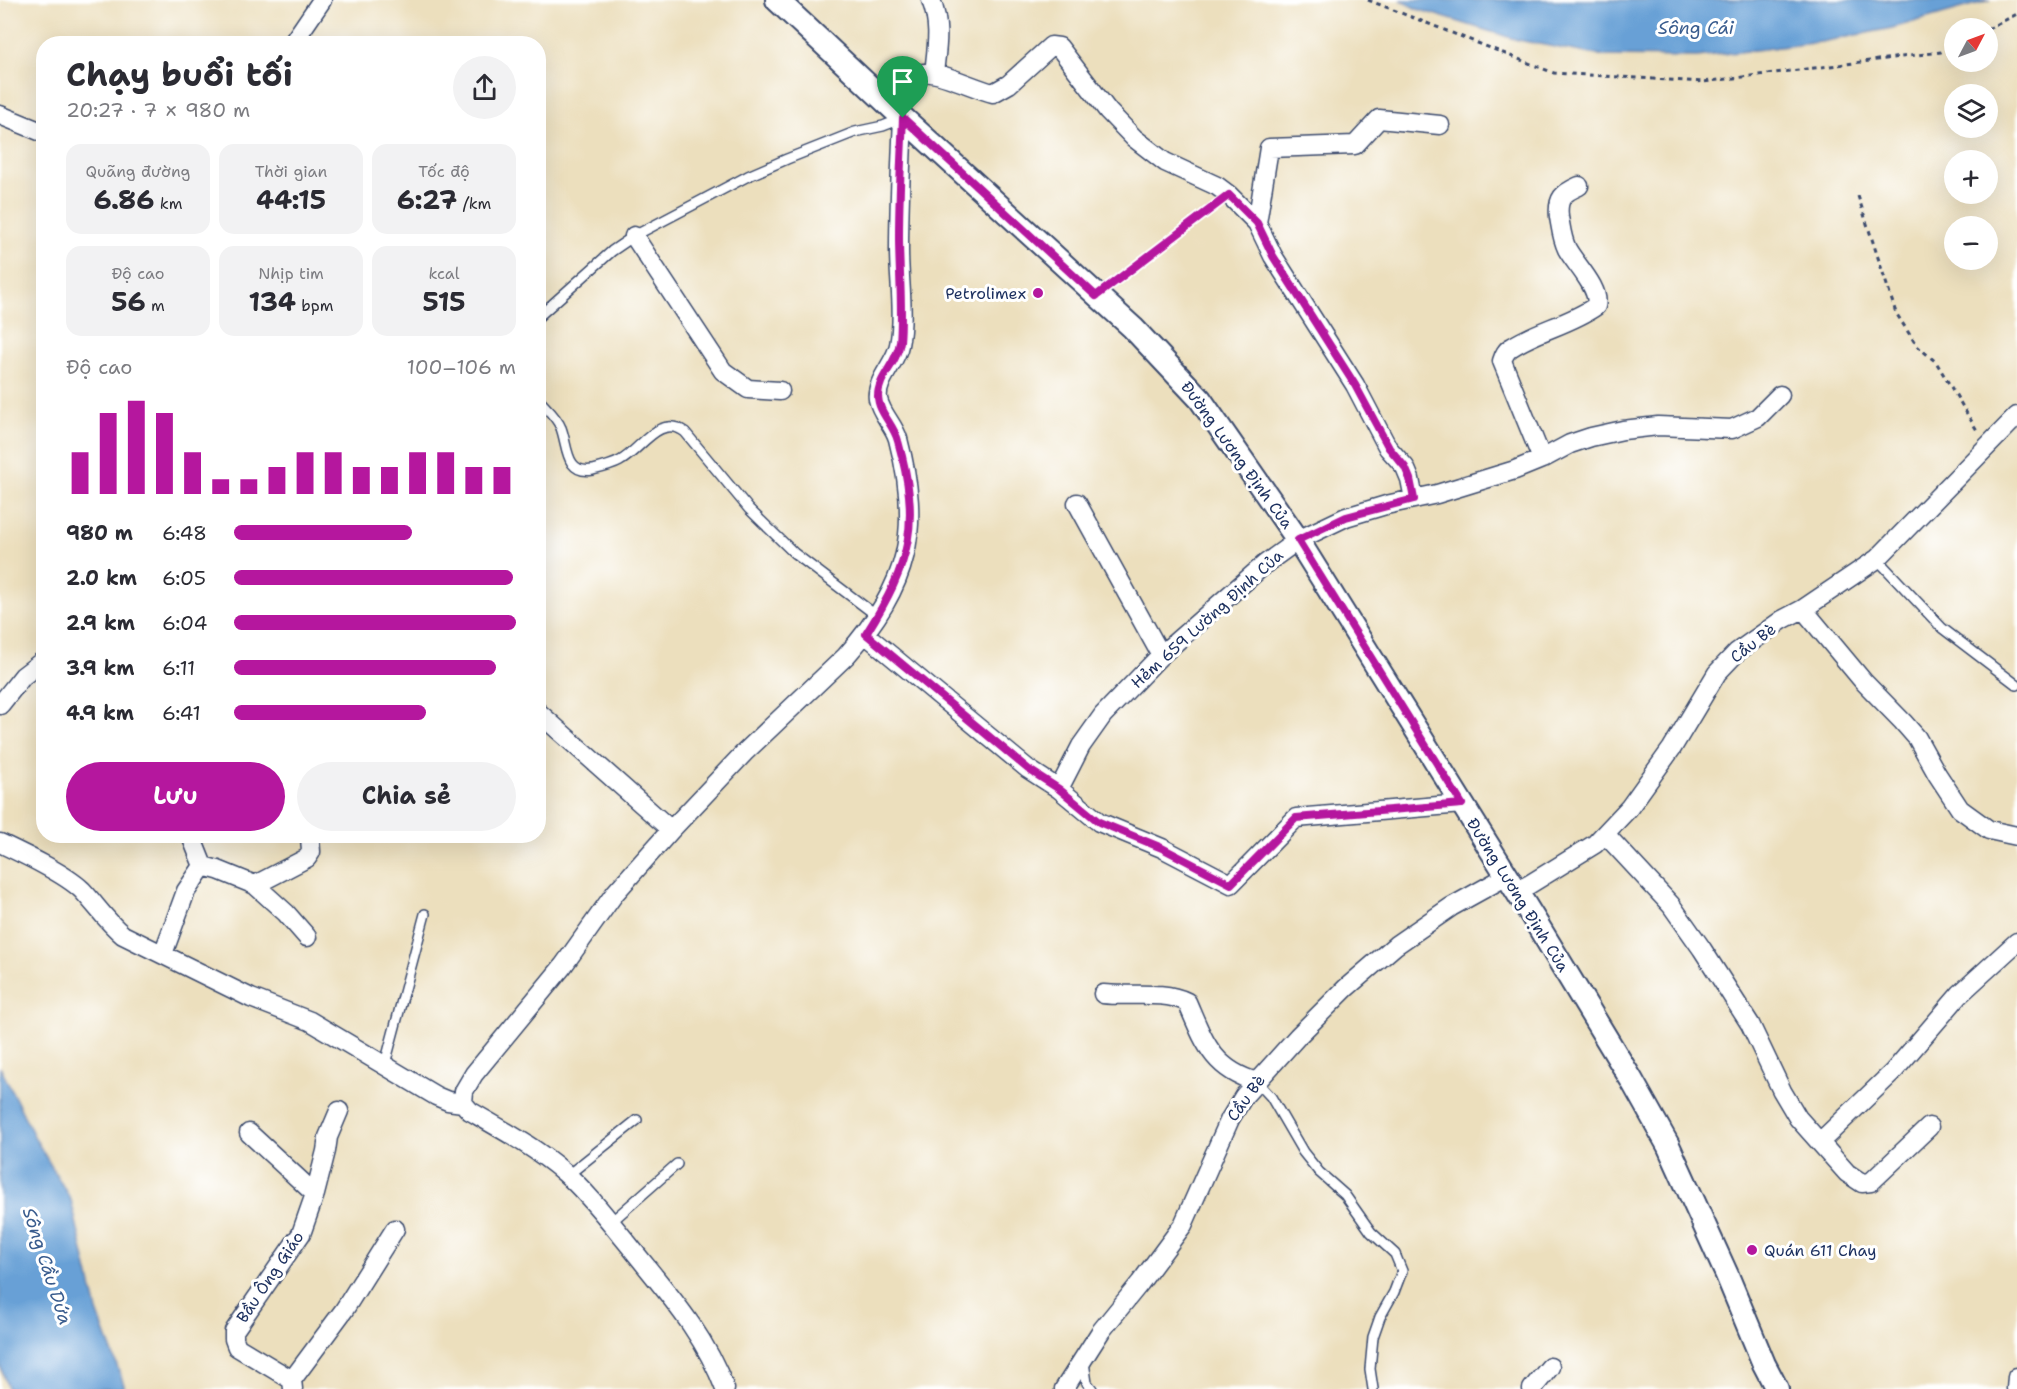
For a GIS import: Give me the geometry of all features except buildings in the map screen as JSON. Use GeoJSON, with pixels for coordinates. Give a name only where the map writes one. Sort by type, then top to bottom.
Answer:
{"type":"FeatureCollection","features":[{"type":"Feature","properties":{"kind":"street"},"geometry":{"type":"LineString","coordinates":[[297,36],[322,0]]}},
{"type":"Feature","properties":{"kind":"street","name":"Đường Lương Định Của"},"geometry":{"type":"LineString","coordinates":[[777,0],[1132,328],[1200,399],[1298,540],[1631,1079],[1668,1145],[1777,1389]]}},
{"type":"Feature","properties":{"kind":"street"},"geometry":{"type":"LineString","coordinates":[[931,0],[938,20],[934,73]]}},
{"type":"Feature","properties":{"kind":"street"},"geometry":{"type":"LineString","coordinates":[[883,98],[916,76],[926,73],[934,73],[978,90],[993,93],[1009,84],[1052,46],[1059,47],[1101,102],[1134,138],[1165,162],[1216,186],[1229,195],[1257,223],[1273,256],[1355,385],[1389,448],[1405,467],[1414,499]]}},
{"type":"Feature","properties":{"kind":"street"},"geometry":{"type":"LineString","coordinates":[[0,115],[36,130]]}},
{"type":"Feature","properties":{"kind":"street"},"geometry":{"type":"LineString","coordinates":[[463,1103],[464,1091],[474,1074],[563,966],[615,893],[718,779],[846,656],[866,634],[891,592],[910,531],[910,506],[897,434],[886,418],[878,399],[879,387],[895,360],[901,324],[899,237],[903,118]]}},
{"type":"Feature","properties":{"kind":"street"},"geometry":{"type":"LineString","coordinates":[[1257,223],[1269,148],[1355,145],[1379,119],[1440,125]]}},
{"type":"Feature","properties":{"kind":"street"},"geometry":{"type":"LineString","coordinates":[[1542,459],[1502,361],[1511,347],[1596,306],[1597,295],[1566,246],[1561,231],[1559,210],[1561,198],[1566,191],[1579,186]]}},
{"type":"Feature","properties":{"kind":"street"},"geometry":{"type":"LineString","coordinates":[[634,236],[723,371],[748,389],[780,391]]}},
{"type":"Feature","properties":{"kind":"street","name":"Hẻm 659 Lường Định Của"},"geometry":{"type":"LineString","coordinates":[[1059,789],[1081,746],[1103,715],[1161,655],[1265,564],[1298,540],[1346,517],[1485,480],[1542,459],[1570,444],[1591,437],[1658,426],[1732,429],[1758,417],[1780,395]]}},
{"type":"Feature","properties":{"kind":"street","name":"Cầu Bè"},"geometry":{"type":"LineString","coordinates":[[1064,1389],[1083,1357],[1183,1225],[1230,1119],[1244,1096],[1298,1036],[1346,988],[1396,945],[1451,906],[1512,884],[1595,844],[1629,808],[1672,748],[1717,673],[1737,652],[1877,559],[2017,416]]}},
{"type":"Feature","properties":{"kind":"street"},"geometry":{"type":"LineString","coordinates":[[1077,503],[1161,655]]}},
{"type":"Feature","properties":{"kind":"street"},"geometry":{"type":"LineString","coordinates":[[1803,609],[1863,681],[1917,738],[1960,809],[1989,830],[2017,836]]}},
{"type":"Feature","properties":{"kind":"street"},"geometry":{"type":"LineString","coordinates":[[866,634],[1028,769],[1059,789],[1099,822],[1162,848],[1231,884],[1296,818],[1462,804]]}},
{"type":"Feature","properties":{"kind":"street"},"geometry":{"type":"LineString","coordinates":[[0,705],[23,676],[36,666]]}},
{"type":"Feature","properties":{"kind":"street"},"geometry":{"type":"LineString","coordinates":[[546,719],[671,830]]}},
{"type":"Feature","properties":{"kind":"street"},"geometry":{"type":"LineString","coordinates":[[1605,834],[1671,905],[1750,1024],[1782,1091],[1798,1118],[1821,1141],[1847,1173],[1862,1183],[1871,1182],[1929,1127]]}},
{"type":"Feature","properties":{"kind":"street"},"geometry":{"type":"LineString","coordinates":[[0,843],[65,878],[81,890],[123,935],[251,998],[310,1021],[436,1096],[448,1101],[463,1103],[470,1110],[539,1152],[568,1175],[690,1321],[716,1367],[725,1389]]}},
{"type":"Feature","properties":{"kind":"street"},"geometry":{"type":"LineString","coordinates":[[194,843],[203,866]]}},
{"type":"Feature","properties":{"kind":"street"},"geometry":{"type":"LineString","coordinates":[[255,885],[307,858],[311,852],[310,843]]}},
{"type":"Feature","properties":{"kind":"street"},"geometry":{"type":"LineString","coordinates":[[203,866],[255,885],[286,913],[307,937]]}},
{"type":"Feature","properties":{"kind":"street"},"geometry":{"type":"LineString","coordinates":[[163,954],[186,891],[203,866]]}},
{"type":"Feature","properties":{"kind":"street"},"geometry":{"type":"LineString","coordinates":[[1821,1141],[1893,1072],[1960,994],[2017,942]]}},
{"type":"Feature","properties":{"kind":"street"},"geometry":{"type":"LineString","coordinates":[[1102,994],[1157,995],[1179,998],[1187,1002],[1207,1048],[1218,1061],[1240,1077],[1257,1082]]}},
{"type":"Feature","properties":{"kind":"street","name":"Bầu Ông Giáo"},"geometry":{"type":"LineString","coordinates":[[339,1111],[328,1137],[315,1194],[301,1234],[234,1331],[237,1347],[293,1385],[395,1229]]}},
{"type":"Feature","properties":{"kind":"street"},"geometry":{"type":"LineString","coordinates":[[249,1133],[315,1194]]}},
{"type":"Feature","properties":{"kind":"street"},"geometry":{"type":"LineString","coordinates":[[1532,1389],[1550,1367]]}},
{"type":"Feature","properties":{"kind":"street"},"geometry":{"type":"LineString","coordinates":[[2016,1389],[2017,1377]]}},
{"type":"Feature","properties":{"kind":"lane"},"geometry":{"type":"LineString","coordinates":[[546,309],[612,251],[634,236],[748,176],[855,132],[883,126],[903,118]]}},
{"type":"Feature","properties":{"kind":"lane"},"geometry":{"type":"LineString","coordinates":[[546,408],[561,426],[570,462],[579,469],[592,471],[620,461],[668,425],[678,427],[685,432],[749,509],[794,553],[877,616]]}},
{"type":"Feature","properties":{"kind":"lane"},"geometry":{"type":"LineString","coordinates":[[1877,559],[1942,628],[2017,685]]}},
{"type":"Feature","properties":{"kind":"lane"},"geometry":{"type":"LineString","coordinates":[[385,1064],[425,914]]}},
{"type":"Feature","properties":{"kind":"lane"},"geometry":{"type":"LineString","coordinates":[[1257,1082],[1271,1097],[1303,1152],[1319,1172],[1345,1195],[1371,1232],[1395,1254],[1402,1271],[1373,1337],[1370,1369],[1373,1389]]}},
{"type":"Feature","properties":{"kind":"lane"},"geometry":{"type":"LineString","coordinates":[[568,1175],[637,1120]]}},
{"type":"Feature","properties":{"kind":"lane"},"geometry":{"type":"LineString","coordinates":[[610,1223],[677,1164]]}},
{"type":"Feature","properties":{"kind":"lane"},"geometry":{"type":"LineString","coordinates":[[1083,1357],[1087,1383],[1092,1389]]}},
{"type":"Feature","properties":{"kind":"path"},"geometry":{"type":"LineString","coordinates":[[1368,0],[1554,73],[1703,82],[1944,50]]}},
{"type":"Feature","properties":{"kind":"path"},"geometry":{"type":"LineString","coordinates":[[1998,24],[2017,14]]}},
{"type":"Feature","properties":{"kind":"path"},"geometry":{"type":"LineString","coordinates":[[1096,296],[1229,195]]}},
{"type":"Feature","properties":{"kind":"path"},"geometry":{"type":"LineString","coordinates":[[1858,196],[1896,313],[1917,346],[1936,362],[1987,446]]}},
{"type":"Feature","properties":{"kind":"water","name":"Sông Cái"},"geometry":{"type":"Polygon","coordinates":[[[1400,0],[1991,0],[1892,28],[1821,42],[1697,57],[1602,56],[1518,40],[1417,9],[1400,0]]]}},
{"type":"Feature","properties":{"kind":"water","name":"Sông Cầu Dứa"},"geometry":{"type":"Polygon","coordinates":[[[0,1067],[36,1140],[71,1200],[97,1311],[124,1389],[8,1389],[0,1365],[0,1067]]]}},
{"type":"Feature","properties":{"kind":"place","name":"Petrolimex"},"geometry":{"type":"Point","coordinates":[1038,293]}},
{"type":"Feature","properties":{"kind":"place","name":"Quán 611 Chay"},"geometry":{"type":"Point","coordinates":[1752,1250]}},
{"type":"Feature","properties":{"kind":"route"},"geometry":{"type":"LineString","coordinates":[[903,118],[1096,296],[1229,195],[1257,223],[1273,256],[1355,385],[1389,448],[1405,467],[1414,499],[1346,517],[1298,540],[1462,804],[1296,818],[1231,884],[1162,848],[1099,822],[1059,789],[1028,769],[866,634],[891,592],[905,554],[910,531],[908,480],[903,458],[897,434],[886,418],[878,399],[879,387],[895,360],[901,324],[899,237],[903,118]]}}]}
